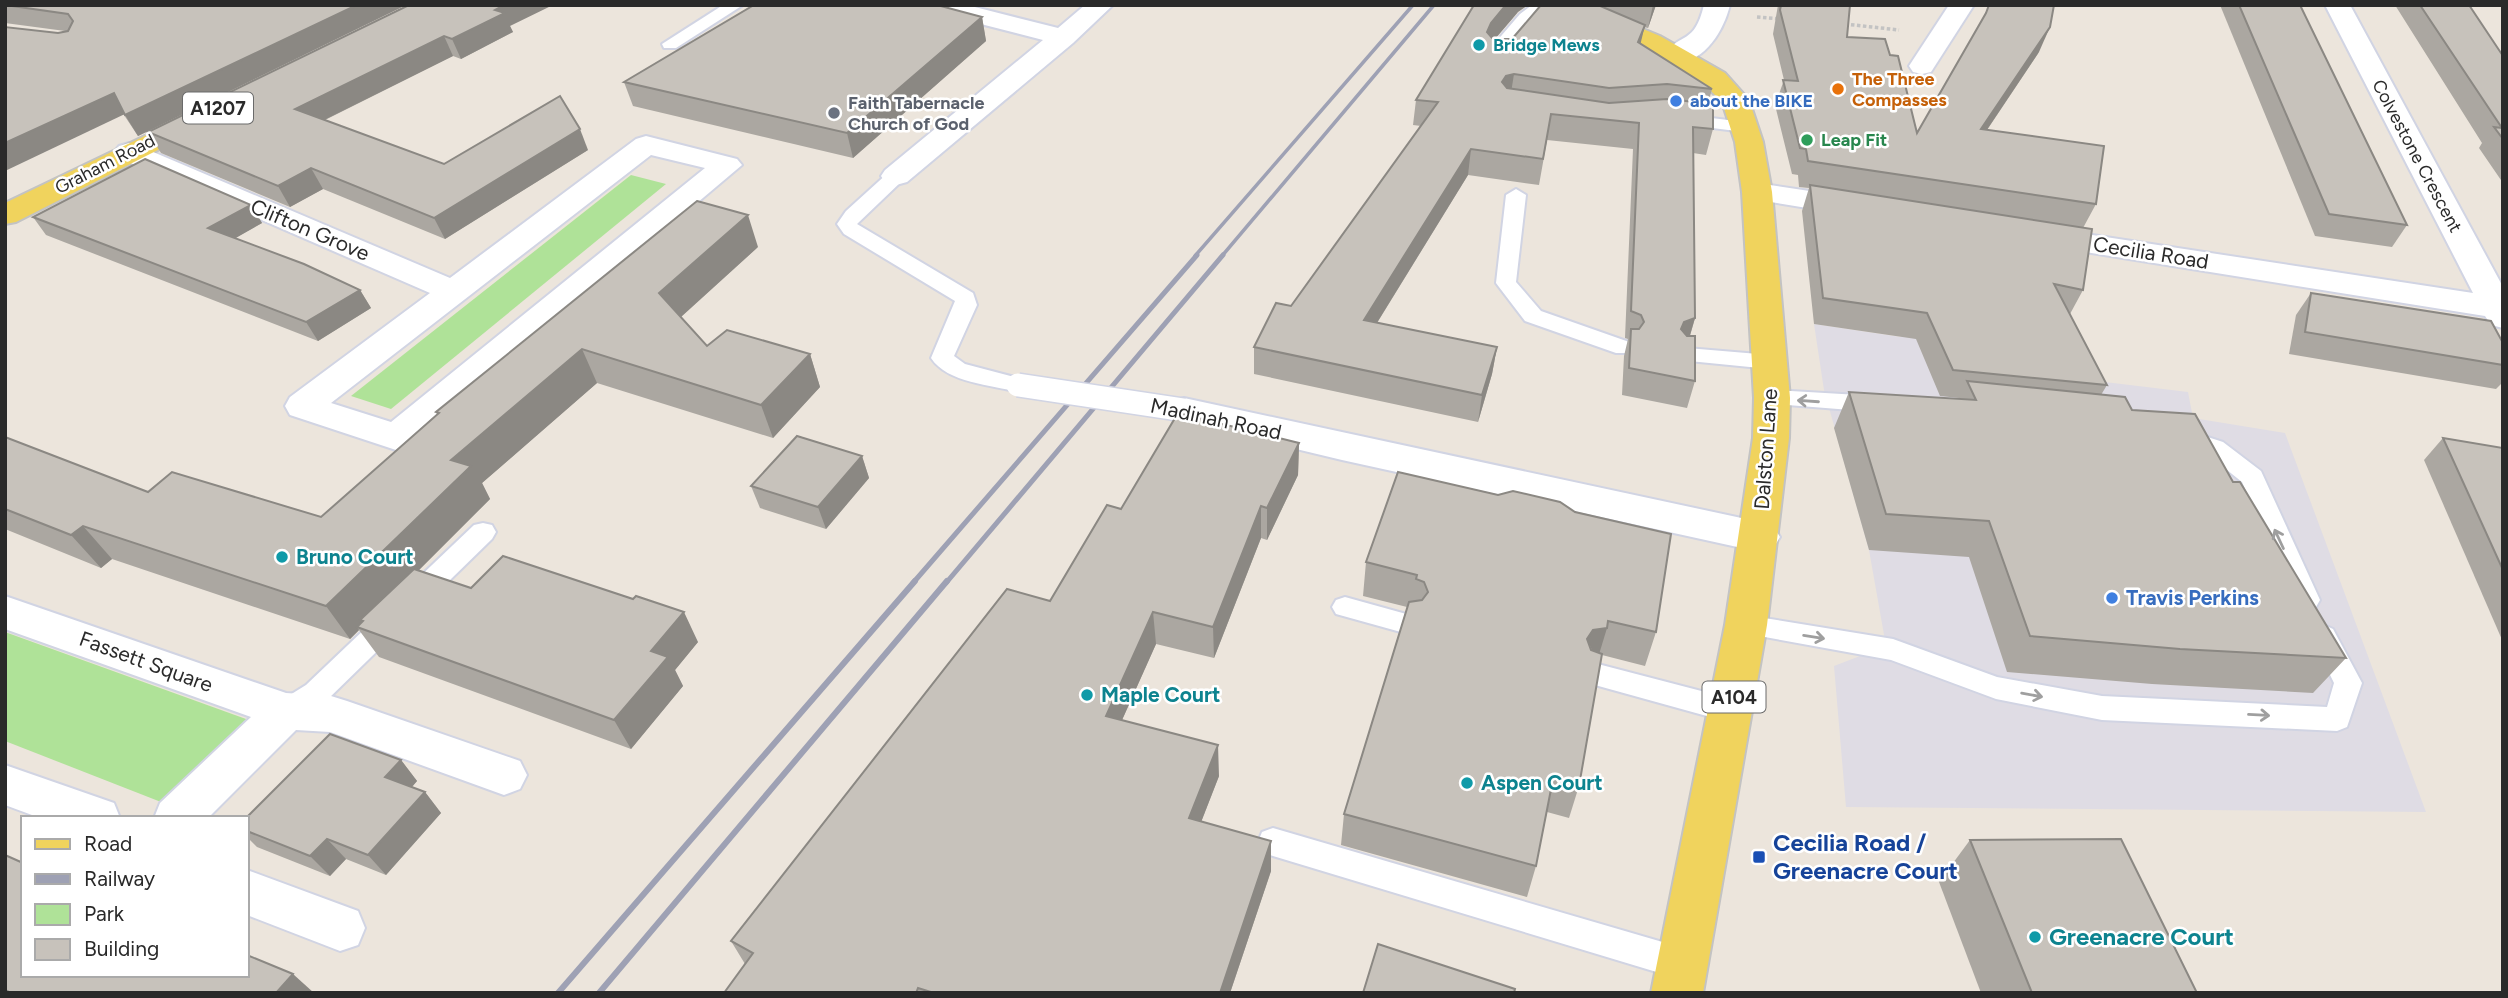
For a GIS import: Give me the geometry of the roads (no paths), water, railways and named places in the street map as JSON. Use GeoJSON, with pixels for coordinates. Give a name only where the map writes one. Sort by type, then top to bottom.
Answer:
{"type":"FeatureCollection","features":[{"type":"Feature","properties":{"kind":"main road","name":"Dalston Lane"},"geometry":{"type":"LineString","coordinates":[[1563,5],[1622,28],[1677,55],[1715,79],[1735,100],[1744,127],[1758,192],[1771,380],[1771,438],[1760,537],[1732,711],[1680,978]]}},
{"type":"Feature","properties":{"kind":"main road","name":"Graham Road"},"geometry":{"type":"LineString","coordinates":[[5,215],[227,104]]}},
{"type":"Feature","properties":{"kind":"street"},"geometry":{"type":"LineString","coordinates":[[935,5],[1064,37]]}},
{"type":"Feature","properties":{"kind":"street"},"geometry":{"type":"LineString","coordinates":[[895,176],[1101,5]]}},
{"type":"Feature","properties":{"kind":"street"},"geometry":{"type":"LineString","coordinates":[[1499,55],[1529,19],[1549,5]]}},
{"type":"Feature","properties":{"kind":"street"},"geometry":{"type":"LineString","coordinates":[[1677,55],[1701,40],[1713,27],[1717,5]]}},
{"type":"Feature","properties":{"kind":"street"},"geometry":{"type":"LineString","coordinates":[[1922,66],[1962,5]]}},
{"type":"Feature","properties":{"kind":"street","name":"Colvestone Crescent"},"geometry":{"type":"LineString","coordinates":[[2337,5],[2501,311]]}},
{"type":"Feature","properties":{"kind":"street"},"geometry":{"type":"LineString","coordinates":[[646,145],[727,165],[396,437],[303,406],[453,291],[646,145]]}},
{"type":"Feature","properties":{"kind":"street","name":"Clifton Grove"},"geometry":{"type":"LineString","coordinates":[[129,152],[453,291]]}},
{"type":"Feature","properties":{"kind":"street"},"geometry":{"type":"LineString","coordinates":[[1758,192],[1884,212]]}},
{"type":"Feature","properties":{"kind":"street","name":"Cecilia Road"},"geometry":{"type":"LineString","coordinates":[[2007,231],[2501,311]]}},
{"type":"Feature","properties":{"kind":"street","name":"Madinah Road"},"geometry":{"type":"LineString","coordinates":[[1184,410],[1342,447],[1760,537]]}},
{"type":"Feature","properties":{"kind":"street","name":"Fassett Square"},"geometry":{"type":"LineString","coordinates":[[5,612],[286,712],[331,714],[504,775]]}},
{"type":"Feature","properties":{"kind":"street"},"geometry":{"type":"LineString","coordinates":[[179,816],[286,712]]}},
{"type":"Feature","properties":{"kind":"street"},"geometry":{"type":"LineString","coordinates":[[5,785],[91,816]]}},
{"type":"Feature","properties":{"kind":"street"},"geometry":{"type":"LineString","coordinates":[[248,892],[340,928]]}},
{"type":"Feature","properties":{"kind":"lane"},"geometry":{"type":"LineString","coordinates":[[670,44],[735,5]]}},
{"type":"Feature","properties":{"kind":"lane"},"geometry":{"type":"LineString","coordinates":[[1661,117],[1744,127]]}},
{"type":"Feature","properties":{"kind":"lane","name":"Madinah Road"},"geometry":{"type":"LineString","coordinates":[[895,176],[853,215],[847,224],[851,230],[966,298],[967,305],[942,358],[957,369],[1018,385],[1184,410]]}},
{"type":"Feature","properties":{"kind":"lane"},"geometry":{"type":"LineString","coordinates":[[1516,195],[1506,283],[1534,316],[1624,348]]}},
{"type":"Feature","properties":{"kind":"lane"},"geometry":{"type":"LineString","coordinates":[[1687,355],[1771,380],[1899,405]]}},
{"type":"Feature","properties":{"kind":"lane"},"geometry":{"type":"LineString","coordinates":[[1746,625],[1893,650],[1996,688],[2102,708],[2337,719],[2348,683],[2323,635],[2252,477],[2215,449],[2159,429]]}},
{"type":"Feature","properties":{"kind":"lane"},"geometry":{"type":"LineString","coordinates":[[286,712],[316,693],[483,532]]}},
{"type":"Feature","properties":{"kind":"lane"},"geometry":{"type":"LineString","coordinates":[[1345,607],[1408,624]]}},
{"type":"Feature","properties":{"kind":"lane"},"geometry":{"type":"LineString","coordinates":[[1594,674],[1732,711]]}},
{"type":"Feature","properties":{"kind":"lane"},"geometry":{"type":"LineString","coordinates":[[1273,842],[1680,978]]}},
{"type":"Feature","properties":{"kind":"railway"},"geometry":{"type":"LineString","coordinates":[[1195,256],[1413,5]]}},
{"type":"Feature","properties":{"kind":"railway"},"geometry":{"type":"LineString","coordinates":[[1222,256],[1434,5]]}},
{"type":"Feature","properties":{"kind":"railway"},"geometry":{"type":"LineString","coordinates":[[913,583],[1197,255]]}},
{"type":"Feature","properties":{"kind":"railway"},"geometry":{"type":"LineString","coordinates":[[946,583],[1223,255]]}},
{"type":"Feature","properties":{"kind":"railway"},"geometry":{"type":"LineString","coordinates":[[558,993],[915,581]]}},
{"type":"Feature","properties":{"kind":"railway"},"geometry":{"type":"LineString","coordinates":[[599,993],[947,581]]}},
{"type":"Feature","properties":{"kind":"place","name":"Bridge Mews"},"geometry":{"type":"Point","coordinates":[1479,45]}},
{"type":"Feature","properties":{"kind":"place","name":"The Three Compasses"},"geometry":{"type":"Point","coordinates":[1838,89]}},
{"type":"Feature","properties":{"kind":"place","name":"about the BIKE"},"geometry":{"type":"Point","coordinates":[1676,101]}},
{"type":"Feature","properties":{"kind":"place","name":"Faith Tabernacle Church of God"},"geometry":{"type":"Point","coordinates":[834,113]}},
{"type":"Feature","properties":{"kind":"place","name":"Leap Fit"},"geometry":{"type":"Point","coordinates":[1807,140]}},
{"type":"Feature","properties":{"kind":"place","name":"Bruno Court"},"geometry":{"type":"Point","coordinates":[282,557]}},
{"type":"Feature","properties":{"kind":"place","name":"Travis Perkins"},"geometry":{"type":"Point","coordinates":[2112,598]}},
{"type":"Feature","properties":{"kind":"place","name":"Maple Court"},"geometry":{"type":"Point","coordinates":[1087,695]}},
{"type":"Feature","properties":{"kind":"place","name":"Aspen Court"},"geometry":{"type":"Point","coordinates":[1467,783]}},
{"type":"Feature","properties":{"kind":"place","name":"Cecilia Road / Greenacre Court"},"geometry":{"type":"Point","coordinates":[1759,857]}},
{"type":"Feature","properties":{"kind":"place","name":"Greenacre Court"},"geometry":{"type":"Point","coordinates":[2035,937]}}]}
